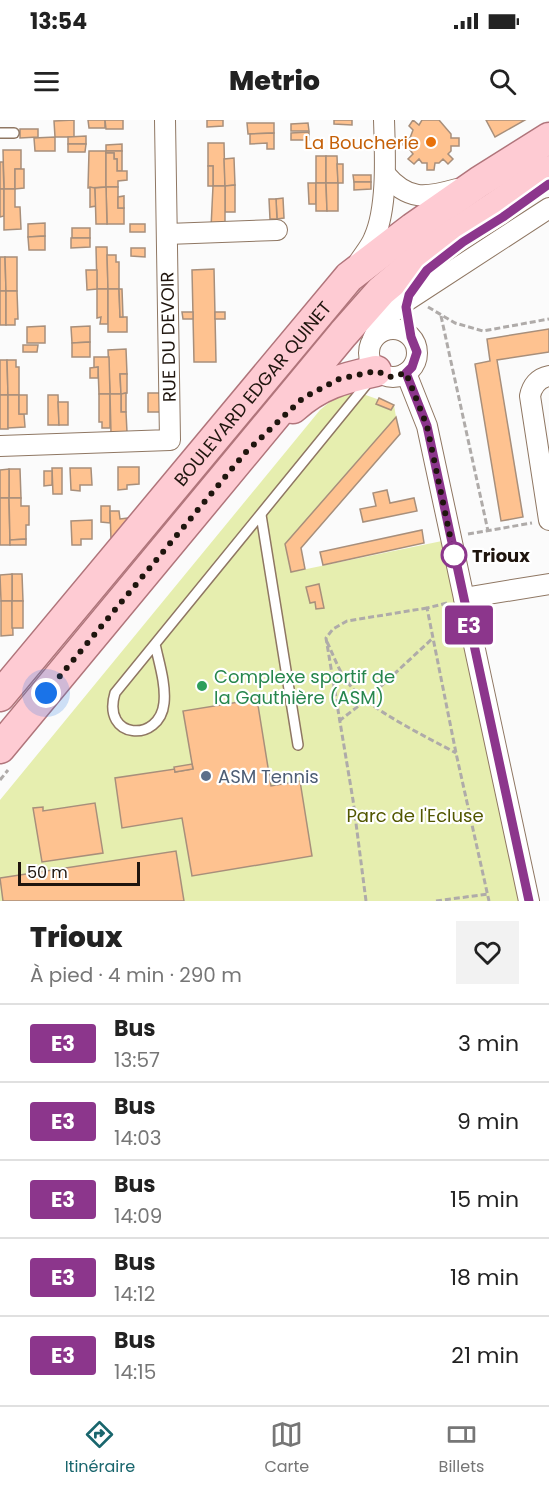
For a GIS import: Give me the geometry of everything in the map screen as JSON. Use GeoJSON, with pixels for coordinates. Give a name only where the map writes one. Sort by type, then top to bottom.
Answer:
{"type":"FeatureCollection","features":[{"type":"Feature","properties":{"kind":"main road","name":"BOULEVARD EDGAR QUINET"},"geometry":{"type":"LineString","coordinates":[[0,696],[349,277],[413,228],[479,182],[549,138]]}},
{"type":"Feature","properties":{"kind":"main road","name":"BOULEVARD EDGAR QUINET"},"geometry":{"type":"LineString","coordinates":[[0,748],[342,334],[381,291],[425,254],[549,171]]}},
{"type":"Feature","properties":{"kind":"main road"},"geometry":{"type":"LineString","coordinates":[[245,453],[303,398],[339,379],[376,371]]}},
{"type":"Feature","properties":{"kind":"street","name":"RUE DU DEVOIR"},"geometry":{"type":"LineString","coordinates":[[0,446],[170,440],[165,120]]}},
{"type":"Feature","properties":{"kind":"street"},"geometry":{"type":"LineString","coordinates":[[349,277],[374,237],[385,174],[384,120]]}},
{"type":"Feature","properties":{"kind":"street"},"geometry":{"type":"LineString","coordinates":[[385,174],[395,186],[408,194],[432,196],[479,182]]}},
{"type":"Feature","properties":{"kind":"street"},"geometry":{"type":"LineString","coordinates":[[373,339],[378,334],[392,329],[411,337],[417,352],[412,367],[406,373],[391,377],[376,371],[369,359],[370,345],[381,322],[410,298],[549,208]]}},
{"type":"Feature","properties":{"kind":"street"},"geometry":{"type":"LineString","coordinates":[[167,234],[277,230]]}},
{"type":"Feature","properties":{"kind":"street"},"geometry":{"type":"LineString","coordinates":[[406,373],[427,426],[529,901]]}},
{"type":"Feature","properties":{"kind":"street"},"geometry":{"type":"LineString","coordinates":[[549,376],[544,377],[532,387],[530,396],[549,520]]}},
{"type":"Feature","properties":{"kind":"street"},"geometry":{"type":"LineString","coordinates":[[464,598],[549,584]]}},
{"type":"Feature","properties":{"kind":"lane"},"geometry":{"type":"LineString","coordinates":[[0,133],[14,133]]}},
{"type":"Feature","properties":{"kind":"lane"},"geometry":{"type":"LineString","coordinates":[[411,337],[406,307],[409,295],[427,270],[436,263]]}},
{"type":"Feature","properties":{"kind":"lane"},"geometry":{"type":"LineString","coordinates":[[155,644],[164,689],[164,705],[160,716],[144,730],[134,732],[123,728],[114,719],[111,705],[115,693],[376,371]]}},
{"type":"Feature","properties":{"kind":"lane"},"geometry":{"type":"LineString","coordinates":[[261,515],[298,746]]}},
{"type":"Feature","properties":{"kind":"path"},"geometry":{"type":"LineString","coordinates":[[410,298],[441,315],[472,329],[483,331],[549,319]]}},
{"type":"Feature","properties":{"kind":"path"},"geometry":{"type":"LineString","coordinates":[[441,315],[488,531]]}},
{"type":"Feature","properties":{"kind":"path"},"geometry":{"type":"LineString","coordinates":[[465,535],[549,520]]}},
{"type":"Feature","properties":{"kind":"path"},"geometry":{"type":"LineString","coordinates":[[366,901],[326,638],[333,629],[347,621],[427,608],[464,598]]}},
{"type":"Feature","properties":{"kind":"path"},"geometry":{"type":"LineString","coordinates":[[427,608],[489,901]]}},
{"type":"Feature","properties":{"kind":"path"},"geometry":{"type":"LineString","coordinates":[[326,638],[344,675],[365,701],[456,753]]}},
{"type":"Feature","properties":{"kind":"path"},"geometry":{"type":"LineString","coordinates":[[339,721],[365,701],[433,638]]}},
{"type":"Feature","properties":{"kind":"path"},"geometry":{"type":"LineString","coordinates":[[436,901],[488,894]]}},
{"type":"Feature","properties":{"kind":"green space","name":"Complexe sportif de la Gauthière (ASM)"},"geometry":{"type":"Polygon","coordinates":[[[360,393],[394,405],[396,417],[286,544],[292,572],[442,541],[519,901],[0,901],[0,800],[320,410],[337,396],[360,393]]]}},
{"type":"Feature","properties":{"kind":"building"},"geometry":{"type":"Polygon","coordinates":[[[74,120],[74,137],[55,137],[54,121],[74,120]]]}},
{"type":"Feature","properties":{"kind":"building"},"geometry":{"type":"Polygon","coordinates":[[[88,120],[105,120],[105,128],[89,128],[88,120]]]}},
{"type":"Feature","properties":{"kind":"building"},"geometry":{"type":"Polygon","coordinates":[[[105,120],[123,120],[123,129],[106,129],[105,120]]]}},
{"type":"Feature","properties":{"kind":"building"},"geometry":{"type":"Polygon","coordinates":[[[207,120],[223,120],[223,126],[207,127],[207,120]]]}},
{"type":"Feature","properties":{"kind":"building"},"geometry":{"type":"Polygon","coordinates":[[[334,120],[352,120],[352,125],[334,124],[334,120]]]}},
{"type":"Feature","properties":{"kind":"building","name":"La Boucherie"},"geometry":{"type":"Polygon","coordinates":[[[413,120],[419,125],[422,120],[439,120],[451,134],[451,138],[459,138],[459,146],[451,146],[448,154],[453,159],[448,164],[443,159],[435,163],[434,170],[427,170],[427,163],[422,163],[419,159],[414,164],[408,159],[413,154],[410,146],[403,145],[402,138],[410,138],[413,130],[409,126],[413,120]]]}},
{"type":"Feature","properties":{"kind":"building"},"geometry":{"type":"Polygon","coordinates":[[[486,120],[525,120],[495,137],[486,120]]]}},
{"type":"Feature","properties":{"kind":"building"},"geometry":{"type":"Polygon","coordinates":[[[247,123],[274,123],[274,133],[248,134],[247,123]]]}},
{"type":"Feature","properties":{"kind":"building"},"geometry":{"type":"Polygon","coordinates":[[[308,123],[309,131],[291,131],[291,124],[308,123]]]}},
{"type":"Feature","properties":{"kind":"building"},"geometry":{"type":"Polygon","coordinates":[[[20,129],[38,129],[38,137],[20,138],[20,129]]]}},
{"type":"Feature","properties":{"kind":"building"},"geometry":{"type":"Polygon","coordinates":[[[309,132],[309,140],[291,140],[291,133],[309,132]]]}},
{"type":"Feature","properties":{"kind":"building"},"geometry":{"type":"Polygon","coordinates":[[[274,133],[274,149],[267,149],[267,143],[250,144],[250,134],[274,133]]]}},
{"type":"Feature","properties":{"kind":"building"},"geometry":{"type":"Polygon","coordinates":[[[86,136],[86,144],[68,144],[68,137],[86,136]]]}},
{"type":"Feature","properties":{"kind":"building"},"geometry":{"type":"Polygon","coordinates":[[[55,137],[55,151],[35,151],[34,138],[55,137]]]}},
{"type":"Feature","properties":{"kind":"building"},"geometry":{"type":"Polygon","coordinates":[[[208,143],[224,143],[225,186],[213,186],[213,166],[208,166],[208,143]]]}},
{"type":"Feature","properties":{"kind":"building"},"geometry":{"type":"Polygon","coordinates":[[[68,144],[86,144],[85,152],[68,152],[68,144]]]}},
{"type":"Feature","properties":{"kind":"building"},"geometry":{"type":"Polygon","coordinates":[[[122,144],[122,151],[106,151],[106,145],[122,144]]]}},
{"type":"Feature","properties":{"kind":"building"},"geometry":{"type":"Polygon","coordinates":[[[3,150],[21,150],[21,169],[15,169],[15,189],[4,189],[3,150]]]}},
{"type":"Feature","properties":{"kind":"building"},"geometry":{"type":"Polygon","coordinates":[[[89,151],[106,151],[106,187],[88,188],[89,151]]]}},
{"type":"Feature","properties":{"kind":"building"},"geometry":{"type":"Polygon","coordinates":[[[106,151],[122,151],[122,171],[117,171],[117,159],[114,159],[114,153],[106,153],[106,151]]]}},
{"type":"Feature","properties":{"kind":"building"},"geometry":{"type":"Polygon","coordinates":[[[106,153],[114,153],[114,159],[117,159],[117,171],[127,171],[127,180],[118,181],[118,187],[106,187],[106,153]]]}},
{"type":"Feature","properties":{"kind":"building"},"geometry":{"type":"Polygon","coordinates":[[[316,156],[326,156],[326,183],[316,183],[316,156]]]}},
{"type":"Feature","properties":{"kind":"building"},"geometry":{"type":"Polygon","coordinates":[[[326,156],[337,156],[338,183],[326,183],[326,156]]]}},
{"type":"Feature","properties":{"kind":"building"},"geometry":{"type":"Polygon","coordinates":[[[234,158],[235,185],[225,186],[224,159],[234,158]]]}},
{"type":"Feature","properties":{"kind":"building"},"geometry":{"type":"Polygon","coordinates":[[[0,162],[3,162],[4,189],[0,189],[0,162]]]}},
{"type":"Feature","properties":{"kind":"building"},"geometry":{"type":"Polygon","coordinates":[[[337,164],[343,164],[343,183],[338,183],[337,164]]]}},
{"type":"Feature","properties":{"kind":"building"},"geometry":{"type":"Polygon","coordinates":[[[208,166],[213,166],[213,186],[208,186],[208,166]]]}},
{"type":"Feature","properties":{"kind":"building"},"geometry":{"type":"Polygon","coordinates":[[[15,169],[24,169],[24,188],[15,189],[15,169]]]}},
{"type":"Feature","properties":{"kind":"building"},"geometry":{"type":"Polygon","coordinates":[[[353,175],[371,175],[371,182],[354,182],[353,175]]]}},
{"type":"Feature","properties":{"kind":"building"},"geometry":{"type":"Polygon","coordinates":[[[354,182],[371,182],[371,189],[354,190],[354,182]]]}},
{"type":"Feature","properties":{"kind":"building"},"geometry":{"type":"Polygon","coordinates":[[[308,183],[316,183],[316,204],[309,204],[308,183]]]}},
{"type":"Feature","properties":{"kind":"building"},"geometry":{"type":"Polygon","coordinates":[[[316,183],[326,183],[327,211],[316,211],[316,183]]]}},
{"type":"Feature","properties":{"kind":"building"},"geometry":{"type":"Polygon","coordinates":[[[326,183],[338,183],[338,211],[327,211],[326,183]]]}},
{"type":"Feature","properties":{"kind":"building"},"geometry":{"type":"Polygon","coordinates":[[[235,185],[235,212],[225,212],[225,186],[235,185]]]}},
{"type":"Feature","properties":{"kind":"building"},"geometry":{"type":"Polygon","coordinates":[[[213,186],[225,186],[225,228],[211,228],[213,186]]]}},
{"type":"Feature","properties":{"kind":"building"},"geometry":{"type":"Polygon","coordinates":[[[90,187],[95,188],[96,206],[90,207],[90,187]]]}},
{"type":"Feature","properties":{"kind":"building"},"geometry":{"type":"Polygon","coordinates":[[[106,187],[118,187],[118,208],[124,208],[124,224],[107,224],[106,187]]]}},
{"type":"Feature","properties":{"kind":"building"},"geometry":{"type":"Polygon","coordinates":[[[106,187],[107,224],[96,224],[95,188],[106,187]]]}},
{"type":"Feature","properties":{"kind":"building"},"geometry":{"type":"Polygon","coordinates":[[[0,189],[4,189],[4,216],[0,217],[0,189]]]}},
{"type":"Feature","properties":{"kind":"building"},"geometry":{"type":"Polygon","coordinates":[[[4,189],[15,189],[15,207],[20,207],[21,229],[4,230],[4,189]]]}},
{"type":"Feature","properties":{"kind":"building"},"geometry":{"type":"Polygon","coordinates":[[[124,196],[124,208],[118,208],[118,197],[124,196]]]}},
{"type":"Feature","properties":{"kind":"building"},"geometry":{"type":"Polygon","coordinates":[[[283,198],[284,218],[277,219],[276,199],[283,198]]]}},
{"type":"Feature","properties":{"kind":"building"},"geometry":{"type":"Polygon","coordinates":[[[269,199],[276,199],[277,219],[270,219],[269,199]]]}},
{"type":"Feature","properties":{"kind":"building"},"geometry":{"type":"Polygon","coordinates":[[[45,223],[45,236],[28,237],[28,224],[45,223]]]}},
{"type":"Feature","properties":{"kind":"building"},"geometry":{"type":"Polygon","coordinates":[[[130,224],[145,224],[145,232],[130,232],[130,224]]]}},
{"type":"Feature","properties":{"kind":"building"},"geometry":{"type":"Polygon","coordinates":[[[72,228],[90,228],[90,238],[72,238],[72,228]]]}},
{"type":"Feature","properties":{"kind":"building"},"geometry":{"type":"Polygon","coordinates":[[[45,236],[45,250],[29,250],[28,237],[45,236]]]}},
{"type":"Feature","properties":{"kind":"building"},"geometry":{"type":"Polygon","coordinates":[[[71,238],[90,238],[90,247],[71,248],[71,238]]]}},
{"type":"Feature","properties":{"kind":"building"},"geometry":{"type":"Polygon","coordinates":[[[96,247],[107,247],[108,289],[97,289],[96,247]]]}},
{"type":"Feature","properties":{"kind":"building"},"geometry":{"type":"Polygon","coordinates":[[[131,248],[145,248],[145,257],[131,256],[131,248]]]}},
{"type":"Feature","properties":{"kind":"building"},"geometry":{"type":"Polygon","coordinates":[[[107,255],[116,255],[116,262],[119,262],[119,289],[108,289],[107,255]]]}},
{"type":"Feature","properties":{"kind":"building"},"geometry":{"type":"Polygon","coordinates":[[[0,257],[5,257],[6,291],[0,291],[0,257]]]}},
{"type":"Feature","properties":{"kind":"building"},"geometry":{"type":"Polygon","coordinates":[[[5,257],[17,257],[17,291],[6,291],[5,257]]]}},
{"type":"Feature","properties":{"kind":"building"},"geometry":{"type":"Polygon","coordinates":[[[214,269],[216,362],[194,362],[192,270],[214,269]]]}},
{"type":"Feature","properties":{"kind":"building"},"geometry":{"type":"Polygon","coordinates":[[[86,270],[97,270],[97,289],[87,290],[86,270]]]}},
{"type":"Feature","properties":{"kind":"building"},"geometry":{"type":"Polygon","coordinates":[[[97,289],[108,289],[108,324],[100,324],[101,317],[97,318],[97,289]]]}},
{"type":"Feature","properties":{"kind":"building"},"geometry":{"type":"Polygon","coordinates":[[[108,289],[119,289],[120,317],[127,317],[127,332],[108,332],[108,289]]]}},
{"type":"Feature","properties":{"kind":"building"},"geometry":{"type":"Polygon","coordinates":[[[119,289],[122,289],[123,317],[120,317],[119,289]]]}},
{"type":"Feature","properties":{"kind":"building"},"geometry":{"type":"Polygon","coordinates":[[[0,291],[6,291],[6,325],[0,325],[0,291]]]}},
{"type":"Feature","properties":{"kind":"building"},"geometry":{"type":"Polygon","coordinates":[[[6,291],[17,291],[18,319],[15,319],[15,325],[6,325],[6,291]]]}},
{"type":"Feature","properties":{"kind":"building"},"geometry":{"type":"Polygon","coordinates":[[[182,312],[193,312],[193,319],[183,319],[182,312]]]}},
{"type":"Feature","properties":{"kind":"building"},"geometry":{"type":"Polygon","coordinates":[[[215,312],[225,312],[225,319],[215,319],[215,312]]]}},
{"type":"Feature","properties":{"kind":"building"},"geometry":{"type":"Polygon","coordinates":[[[45,326],[45,343],[27,343],[27,327],[45,326]]]}},
{"type":"Feature","properties":{"kind":"building"},"geometry":{"type":"Polygon","coordinates":[[[90,326],[90,342],[72,343],[71,327],[90,326]]]}},
{"type":"Feature","properties":{"kind":"building"},"geometry":{"type":"Polygon","coordinates":[[[549,329],[549,352],[497,360],[523,517],[501,521],[475,364],[490,361],[487,339],[549,329]]]}},
{"type":"Feature","properties":{"kind":"building"},"geometry":{"type":"Polygon","coordinates":[[[90,342],[90,357],[72,357],[72,343],[90,342]]]}},
{"type":"Feature","properties":{"kind":"building"},"geometry":{"type":"Polygon","coordinates":[[[23,345],[38,345],[37,352],[23,352],[23,345]]]}},
{"type":"Feature","properties":{"kind":"building"},"geometry":{"type":"Polygon","coordinates":[[[126,349],[127,374],[120,374],[121,394],[110,394],[108,350],[126,349]]]}},
{"type":"Feature","properties":{"kind":"building"},"geometry":{"type":"Polygon","coordinates":[[[94,357],[109,357],[110,394],[99,394],[98,367],[94,368],[94,357]]]}},
{"type":"Feature","properties":{"kind":"building"},"geometry":{"type":"Polygon","coordinates":[[[0,360],[7,360],[8,395],[0,395],[0,360]]]}},
{"type":"Feature","properties":{"kind":"building"},"geometry":{"type":"Polygon","coordinates":[[[7,360],[16,360],[16,367],[19,367],[19,395],[8,395],[7,360]]]}},
{"type":"Feature","properties":{"kind":"building"},"geometry":{"type":"Polygon","coordinates":[[[98,367],[98,378],[90,378],[90,368],[98,367]]]}},
{"type":"Feature","properties":{"kind":"building"},"geometry":{"type":"Polygon","coordinates":[[[120,374],[127,374],[127,393],[121,394],[120,374]]]}},
{"type":"Feature","properties":{"kind":"building"},"geometry":{"type":"Polygon","coordinates":[[[126,393],[126,412],[121,412],[121,394],[126,393]]]}},
{"type":"Feature","properties":{"kind":"building"},"geometry":{"type":"Polygon","coordinates":[[[148,393],[162,393],[162,412],[148,412],[148,393]]]}},
{"type":"Feature","properties":{"kind":"building"},"geometry":{"type":"Polygon","coordinates":[[[99,394],[110,394],[110,428],[102,428],[102,422],[99,422],[99,394]]]}},
{"type":"Feature","properties":{"kind":"building"},"geometry":{"type":"Polygon","coordinates":[[[110,394],[121,394],[121,412],[126,412],[127,432],[111,433],[110,394]]]}},
{"type":"Feature","properties":{"kind":"building"},"geometry":{"type":"Polygon","coordinates":[[[0,395],[8,395],[8,429],[0,429],[0,395]]]}},
{"type":"Feature","properties":{"kind":"building"},"geometry":{"type":"Polygon","coordinates":[[[8,395],[19,395],[19,414],[24,414],[25,427],[8,428],[8,395]]]}},
{"type":"Feature","properties":{"kind":"building"},"geometry":{"type":"Polygon","coordinates":[[[19,395],[27,395],[27,414],[19,414],[19,395]]]}},
{"type":"Feature","properties":{"kind":"building"},"geometry":{"type":"Polygon","coordinates":[[[48,395],[58,395],[59,425],[48,425],[48,395]]]}},
{"type":"Feature","properties":{"kind":"building"},"geometry":{"type":"Polygon","coordinates":[[[379,398],[394,405],[391,410],[376,404],[379,398]]]}},
{"type":"Feature","properties":{"kind":"building"},"geometry":{"type":"Polygon","coordinates":[[[58,402],[68,402],[68,425],[59,425],[58,402]]]}},
{"type":"Feature","properties":{"kind":"building"},"geometry":{"type":"Polygon","coordinates":[[[396,417],[400,434],[301,548],[305,569],[291,572],[285,544],[396,417]]]}},
{"type":"Feature","properties":{"kind":"building"},"geometry":{"type":"Polygon","coordinates":[[[118,467],[139,467],[139,484],[127,485],[127,489],[118,490],[118,467]]]}},
{"type":"Feature","properties":{"kind":"building"},"geometry":{"type":"Polygon","coordinates":[[[52,468],[62,468],[62,494],[53,494],[52,468]]]}},
{"type":"Feature","properties":{"kind":"building"},"geometry":{"type":"Polygon","coordinates":[[[70,468],[91,468],[92,485],[80,485],[80,491],[71,490],[70,468]]]}},
{"type":"Feature","properties":{"kind":"building"},"geometry":{"type":"Polygon","coordinates":[[[9,469],[20,469],[21,498],[9,498],[9,469]]]}},
{"type":"Feature","properties":{"kind":"building"},"geometry":{"type":"Polygon","coordinates":[[[9,469],[9,498],[0,498],[0,470],[9,469]]]}},
{"type":"Feature","properties":{"kind":"building"},"geometry":{"type":"Polygon","coordinates":[[[44,471],[52,471],[52,485],[44,486],[44,471]]]}},
{"type":"Feature","properties":{"kind":"building"},"geometry":{"type":"Polygon","coordinates":[[[387,490],[390,503],[414,498],[417,511],[363,522],[360,509],[376,506],[373,493],[387,490]]]}},
{"type":"Feature","properties":{"kind":"building"},"geometry":{"type":"Polygon","coordinates":[[[0,498],[9,498],[10,545],[0,545],[0,498]]]}},
{"type":"Feature","properties":{"kind":"building"},"geometry":{"type":"Polygon","coordinates":[[[9,498],[21,498],[21,506],[29,506],[26,539],[10,540],[9,498]]]}},
{"type":"Feature","properties":{"kind":"building"},"geometry":{"type":"Polygon","coordinates":[[[101,506],[110,506],[110,523],[101,522],[101,506]]]}},
{"type":"Feature","properties":{"kind":"building"},"geometry":{"type":"Polygon","coordinates":[[[110,511],[119,511],[120,519],[128,518],[111,540],[110,511]]]}},
{"type":"Feature","properties":{"kind":"building"},"geometry":{"type":"Polygon","coordinates":[[[92,520],[92,539],[81,539],[81,545],[72,545],[71,521],[92,520]]]}},
{"type":"Feature","properties":{"kind":"building"},"geometry":{"type":"Polygon","coordinates":[[[422,530],[424,543],[323,565],[320,552],[422,530]]]}},
{"type":"Feature","properties":{"kind":"building"},"geometry":{"type":"Polygon","coordinates":[[[26,539],[26,545],[10,545],[10,540],[26,539]]]}},
{"type":"Feature","properties":{"kind":"building"},"geometry":{"type":"Polygon","coordinates":[[[12,574],[22,574],[23,601],[12,601],[12,574]]]}},
{"type":"Feature","properties":{"kind":"building"},"geometry":{"type":"Polygon","coordinates":[[[12,574],[12,601],[1,601],[0,575],[12,574]]]}},
{"type":"Feature","properties":{"kind":"building"},"geometry":{"type":"Polygon","coordinates":[[[319,584],[324,608],[316,609],[315,602],[310,603],[306,587],[319,584]]]}},
{"type":"Feature","properties":{"kind":"building"},"geometry":{"type":"Polygon","coordinates":[[[1,601],[12,601],[13,635],[1,636],[1,601]]]}},
{"type":"Feature","properties":{"kind":"building"},"geometry":{"type":"Polygon","coordinates":[[[12,601],[23,601],[23,628],[12,628],[12,601]]]}},
{"type":"Feature","properties":{"kind":"building"},"geometry":{"type":"Polygon","coordinates":[[[257,699],[271,786],[300,781],[312,856],[192,876],[182,818],[122,828],[115,778],[175,769],[175,772],[193,769],[183,711],[257,699]]]}},
{"type":"Feature","properties":{"kind":"building"},"geometry":{"type":"Polygon","coordinates":[[[192,764],[193,769],[175,772],[174,767],[192,764]]]}},
{"type":"Feature","properties":{"kind":"building"},"geometry":{"type":"Polygon","coordinates":[[[95,803],[103,853],[42,862],[33,808],[43,807],[43,811],[95,803]]]}},
{"type":"Feature","properties":{"kind":"building"},"geometry":{"type":"Polygon","coordinates":[[[176,851],[184,901],[3,901],[0,878],[176,851]]]}},
{"type":"Feature","properties":{"kind":"bus line","name":"E3"},"geometry":{"type":"LineString","coordinates":[[529,901],[441,486],[427,426],[406,373],[416,360],[417,352],[411,337],[406,307],[409,295],[427,270],[463,242],[549,184]]}},
{"type":"Feature","properties":{"kind":"place","name":"La Boucherie"},"geometry":{"type":"Point","coordinates":[431,142]}},
{"type":"Feature","properties":{"kind":"place","name":"Trioux"},"geometry":{"type":"Point","coordinates":[454,555]}},
{"type":"Feature","properties":{"kind":"place","name":"Complexe sportif de la Gauthière (ASM)"},"geometry":{"type":"Point","coordinates":[202,686]}},
{"type":"Feature","properties":{"kind":"place","name":"ASM Tennis"},"geometry":{"type":"Point","coordinates":[206,776]}},
{"type":"Feature","properties":{"kind":"route"},"geometry":{"type":"LineString","coordinates":[[46,693],[245,453],[303,398],[339,379],[376,371],[391,377],[406,373],[427,426],[454,555]]}},
{"type":"Feature","properties":{"kind":"park label","name":"Parc de l'Ecluse"},"geometry":{"type":"Point","coordinates":[415,815]}}]}
